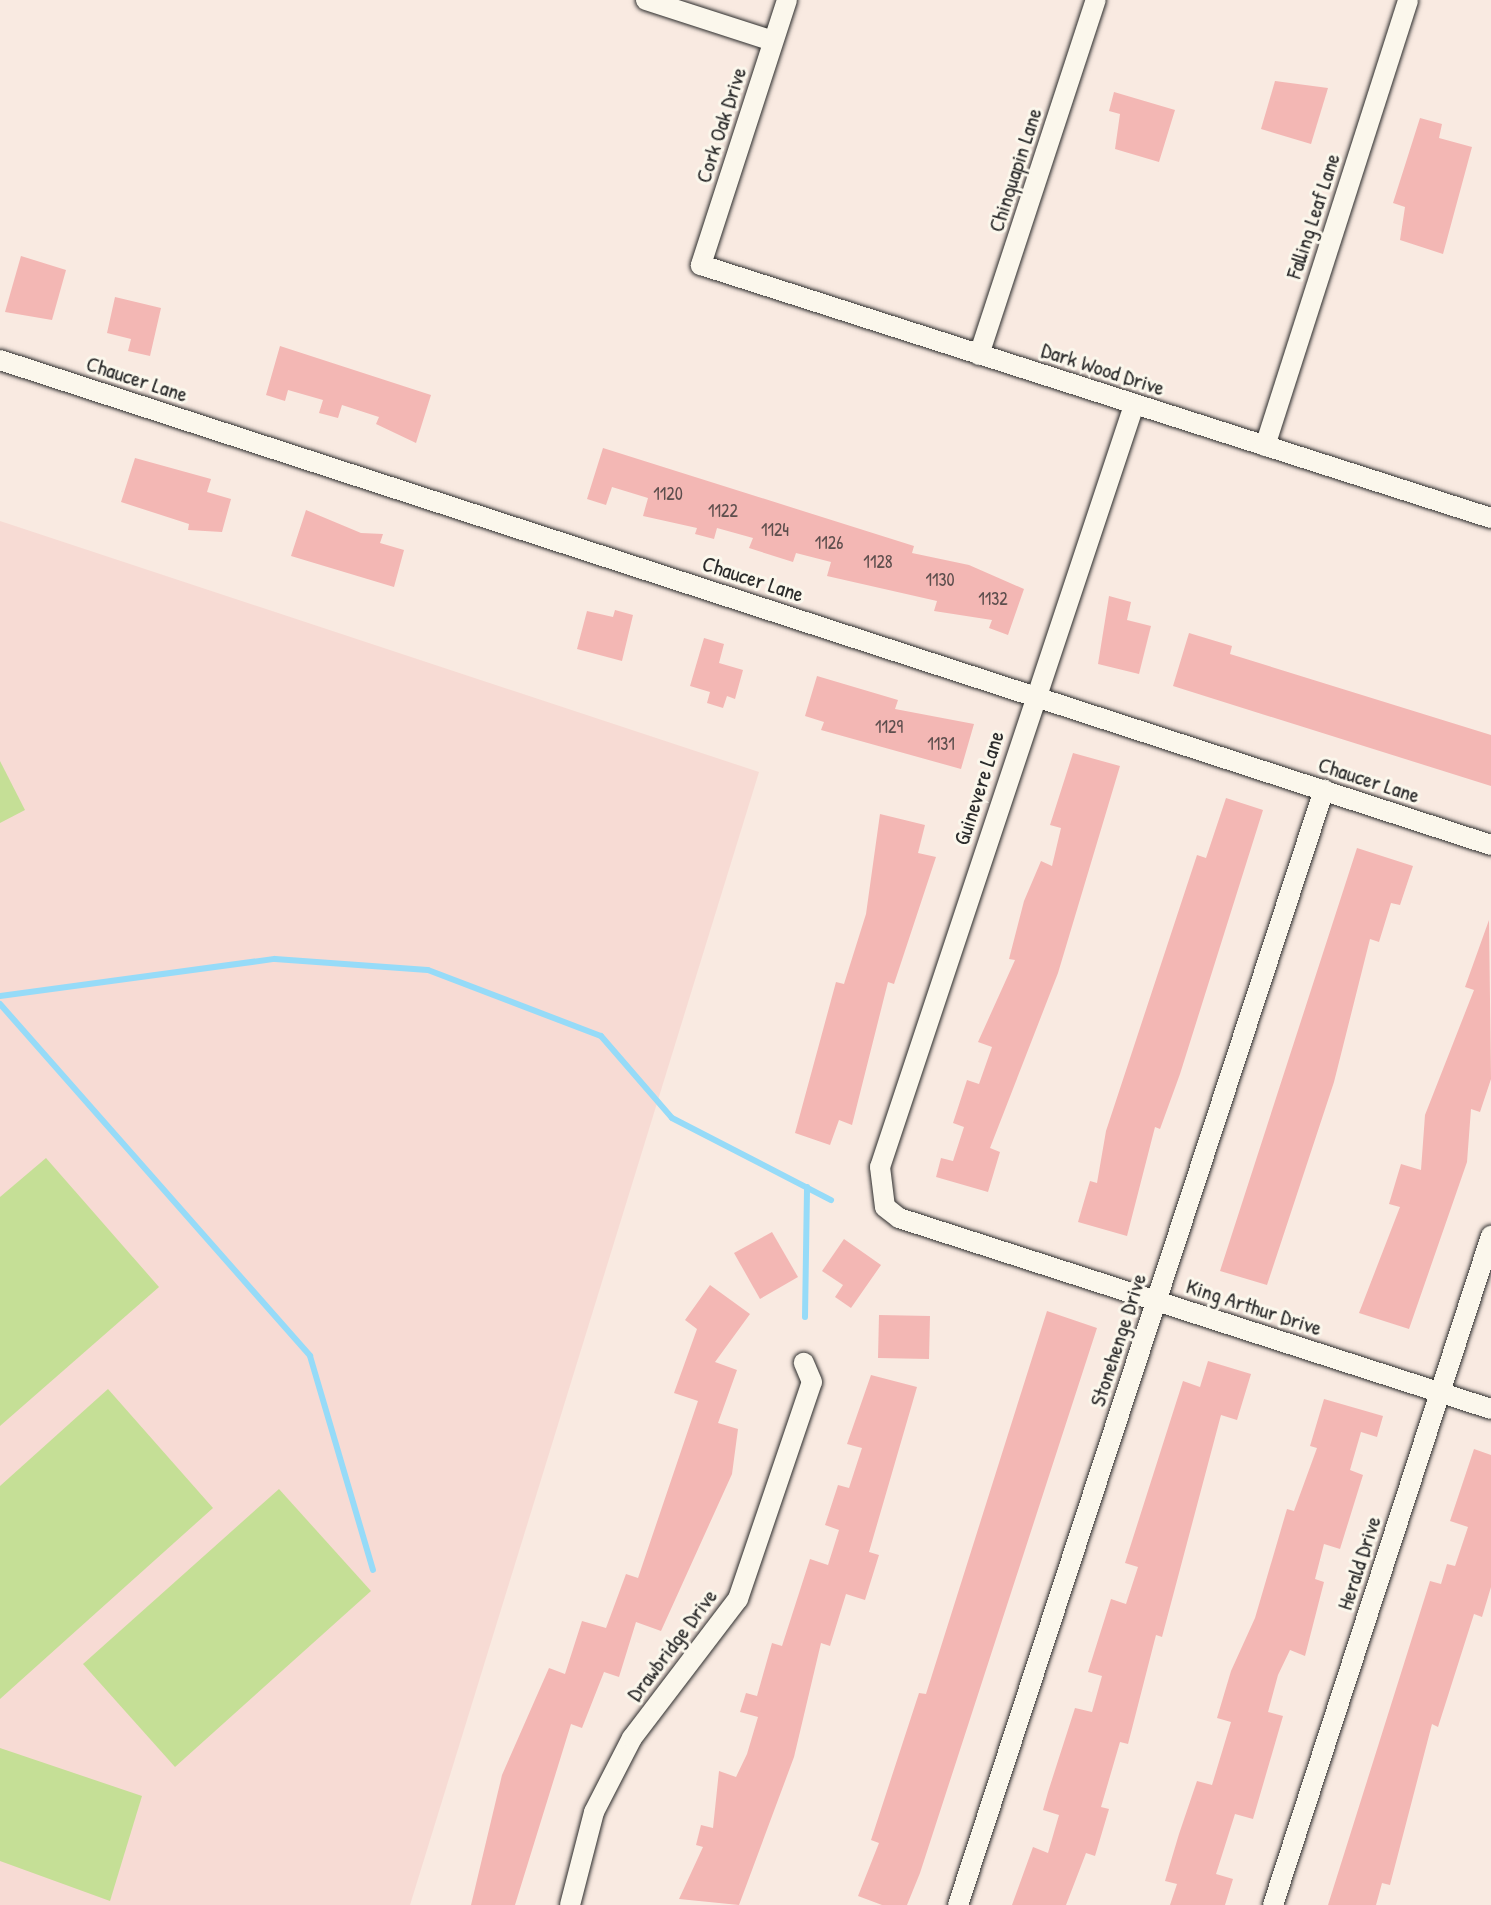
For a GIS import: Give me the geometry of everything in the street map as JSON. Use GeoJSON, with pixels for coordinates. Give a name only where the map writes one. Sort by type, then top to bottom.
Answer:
{"type":"FeatureCollection","features":[{"type":"Feature","properties":{"kind":"street"},"geometry":{"type":"LineString","coordinates":[[646,0],[773,41]]}},
{"type":"Feature","properties":{"kind":"street","name":"Cork Oak Drive"},"geometry":{"type":"LineString","coordinates":[[701,265],[787,0]]}},
{"type":"Feature","properties":{"kind":"street","name":"Chinquapin Lane"},"geometry":{"type":"LineString","coordinates":[[979,355],[1096,0]]}},
{"type":"Feature","properties":{"kind":"street","name":"Falling Leaf Lane"},"geometry":{"type":"LineString","coordinates":[[1265,446],[1408,0]]}},
{"type":"Feature","properties":{"kind":"street","name":"Dark Wood Drive"},"geometry":{"type":"LineString","coordinates":[[701,265],[1491,518]]}},
{"type":"Feature","properties":{"kind":"street","name":"Chaucer Lane"},"geometry":{"type":"LineString","coordinates":[[0,360],[1491,845]]}},
{"type":"Feature","properties":{"kind":"street","name":"Guinevere Lane"},"geometry":{"type":"LineString","coordinates":[[879,1189],[1034,696],[1134,405]]}},
{"type":"Feature","properties":{"kind":"street","name":"Stonehenge Drive"},"geometry":{"type":"LineString","coordinates":[[958,1905],[1324,790]]}},
{"type":"Feature","properties":{"kind":"street","name":"King Arthur Drive"},"geometry":{"type":"LineString","coordinates":[[879,1189],[899,1218],[1491,1409]]}},
{"type":"Feature","properties":{"kind":"street","name":"Herald Drive"},"geometry":{"type":"LineString","coordinates":[[1273,1905],[1491,1236]]}},
{"type":"Feature","properties":{"kind":"street","name":"Drawbridge Drive"},"geometry":{"type":"LineString","coordinates":[[570,1905],[594,1812],[632,1738],[738,1599],[812,1382],[804,1363]]}},
{"type":"Feature","properties":{"kind":"shaded area"},"geometry":{"type":"Polygon","coordinates":[[[0,521],[759,772],[410,1905],[0,1905],[0,521]]]}},
{"type":"Feature","properties":{"kind":"green space"},"geometry":{"type":"Polygon","coordinates":[[[0,761],[25,810],[0,823],[0,761]]]}},
{"type":"Feature","properties":{"kind":"green space"},"geometry":{"type":"Polygon","coordinates":[[[46,1158],[159,1287],[0,1426],[0,1197],[46,1158]]]}},
{"type":"Feature","properties":{"kind":"green space"},"geometry":{"type":"Polygon","coordinates":[[[108,1389],[213,1508],[0,1699],[0,1486],[108,1389]]]}},
{"type":"Feature","properties":{"kind":"green space"},"geometry":{"type":"Polygon","coordinates":[[[279,1489],[371,1591],[175,1767],[83,1664],[279,1489]]]}},
{"type":"Feature","properties":{"kind":"green space"},"geometry":{"type":"Polygon","coordinates":[[[0,1748],[142,1796],[110,1901],[0,1861],[0,1748]]]}},
{"type":"Feature","properties":{"kind":"building"},"geometry":{"type":"Polygon","coordinates":[[[1275,81],[1328,88],[1311,144],[1261,129],[1275,81]]]}},
{"type":"Feature","properties":{"kind":"building"},"geometry":{"type":"Polygon","coordinates":[[[1114,92],[1175,110],[1159,162],[1115,149],[1120,114],[1109,111],[1114,92]]]}},
{"type":"Feature","properties":{"kind":"building"},"geometry":{"type":"Polygon","coordinates":[[[1420,118],[1442,124],[1439,138],[1472,147],[1443,254],[1400,240],[1405,207],[1393,203],[1420,118]]]}},
{"type":"Feature","properties":{"kind":"building"},"geometry":{"type":"Polygon","coordinates":[[[21,256],[66,270],[52,320],[5,312],[21,256]]]}},
{"type":"Feature","properties":{"kind":"building"},"geometry":{"type":"Polygon","coordinates":[[[115,297],[161,308],[150,356],[128,351],[131,339],[107,333],[115,297]]]}},
{"type":"Feature","properties":{"kind":"building"},"geometry":{"type":"Polygon","coordinates":[[[280,346],[431,395],[416,443],[376,424],[379,417],[342,405],[338,418],[319,413],[323,400],[288,390],[285,401],[266,395],[280,346]]]}},
{"type":"Feature","properties":{"kind":"building"},"geometry":{"type":"Polygon","coordinates":[[[603,448],[914,546],[912,553],[969,565],[1024,589],[1008,635],[989,628],[992,620],[934,611],[937,601],[827,576],[831,562],[796,553],[793,562],[749,548],[753,538],[717,528],[714,539],[695,534],[697,528],[643,516],[648,498],[612,487],[606,505],[587,499],[603,448]]]}},
{"type":"Feature","properties":{"kind":"building"},"geometry":{"type":"Polygon","coordinates":[[[135,458],[211,479],[207,492],[231,499],[222,532],[188,530],[189,524],[121,502],[135,458]]]}},
{"type":"Feature","properties":{"kind":"building"},"geometry":{"type":"Polygon","coordinates":[[[306,510],[361,533],[383,534],[380,543],[404,550],[394,587],[291,556],[306,510]]]}},
{"type":"Feature","properties":{"kind":"building"},"geometry":{"type":"Polygon","coordinates":[[[1109,596],[1131,602],[1127,620],[1151,626],[1139,674],[1098,664],[1109,596]]]}},
{"type":"Feature","properties":{"kind":"building"},"geometry":{"type":"Polygon","coordinates":[[[615,610],[633,615],[622,661],[577,649],[587,611],[613,617],[615,610]]]}},
{"type":"Feature","properties":{"kind":"building"},"geometry":{"type":"Polygon","coordinates":[[[1189,633],[1232,646],[1230,654],[1491,735],[1491,786],[1173,686],[1189,633]]]}},
{"type":"Feature","properties":{"kind":"building"},"geometry":{"type":"Polygon","coordinates":[[[704,638],[724,644],[719,663],[743,670],[735,699],[727,696],[723,708],[707,703],[710,692],[690,686],[704,638]]]}},
{"type":"Feature","properties":{"kind":"building"},"geometry":{"type":"Polygon","coordinates":[[[817,676],[898,700],[895,709],[974,724],[961,769],[821,730],[824,722],[805,716],[817,676]]]}},
{"type":"Feature","properties":{"kind":"building"},"geometry":{"type":"Polygon","coordinates":[[[1073,753],[1120,766],[1058,973],[990,1148],[1000,1152],[988,1192],[936,1177],[941,1158],[953,1161],[964,1127],[953,1123],[967,1080],[979,1084],[992,1047],[978,1042],[1015,960],[1009,959],[1024,901],[1041,861],[1052,866],[1061,828],[1050,825],[1073,753]]]}},
{"type":"Feature","properties":{"kind":"building"},"geometry":{"type":"Polygon","coordinates":[[[1226,798],[1263,810],[1180,1074],[1160,1129],[1155,1127],[1127,1236],[1078,1222],[1090,1181],[1097,1183],[1106,1131],[1197,855],[1206,858],[1226,798]]]}},
{"type":"Feature","properties":{"kind":"building"},"geometry":{"type":"Polygon","coordinates":[[[880,814],[925,825],[918,853],[936,857],[894,984],[888,982],[852,1125],[839,1120],[830,1145],[795,1133],[836,982],[844,984],[866,914],[880,814]]]}},
{"type":"Feature","properties":{"kind":"building"},"geometry":{"type":"Polygon","coordinates":[[[1357,848],[1413,866],[1400,905],[1391,903],[1379,942],[1370,939],[1334,1082],[1267,1285],[1220,1271],[1357,848]]]}},
{"type":"Feature","properties":{"kind":"building"},"geometry":{"type":"Polygon","coordinates":[[[1489,920],[1491,1079],[1480,1112],[1471,1109],[1467,1162],[1409,1329],[1359,1313],[1400,1207],[1389,1204],[1401,1164],[1421,1170],[1425,1115],[1474,990],[1465,987],[1489,920]]]}},
{"type":"Feature","properties":{"kind":"building"},"geometry":{"type":"Polygon","coordinates":[[[772,1232],[798,1277],[760,1299],[734,1253],[772,1232]]]}},
{"type":"Feature","properties":{"kind":"building"},"geometry":{"type":"Polygon","coordinates":[[[844,1239],[881,1265],[851,1308],[835,1297],[843,1285],[822,1271],[844,1239]]]}},
{"type":"Feature","properties":{"kind":"building"},"geometry":{"type":"Polygon","coordinates":[[[710,1285],[750,1314],[715,1362],[737,1370],[718,1423],[738,1429],[732,1474],[661,1631],[636,1622],[619,1677],[604,1672],[582,1728],[571,1724],[515,1905],[471,1905],[502,1775],[549,1668],[565,1674],[582,1621],[606,1628],[626,1574],[638,1578],[698,1401],[674,1393],[697,1329],[685,1320],[710,1285]]]}},
{"type":"Feature","properties":{"kind":"building"},"geometry":{"type":"Polygon","coordinates":[[[1047,1311],[1097,1328],[920,1873],[907,1905],[882,1905],[858,1896],[879,1843],[871,1840],[919,1693],[926,1694],[1047,1311]]]}},
{"type":"Feature","properties":{"kind":"building"},"geometry":{"type":"Polygon","coordinates":[[[879,1315],[930,1316],[929,1359],[878,1358],[879,1315]]]}},
{"type":"Feature","properties":{"kind":"building"},"geometry":{"type":"Polygon","coordinates":[[[1208,1361],[1251,1374],[1237,1420],[1221,1415],[1162,1637],[1156,1635],[1128,1744],[1120,1742],[1101,1807],[1109,1809],[1095,1856],[1086,1853],[1066,1905],[1012,1905],[1033,1847],[1048,1853],[1059,1815],[1043,1810],[1048,1792],[1075,1708],[1092,1712],[1102,1676],[1088,1672],[1111,1599],[1126,1604],[1138,1567],[1125,1563],[1183,1381],[1200,1387],[1208,1361]]]}},
{"type":"Feature","properties":{"kind":"building"},"geometry":{"type":"Polygon","coordinates":[[[871,1375],[917,1387],[869,1552],[879,1555],[865,1600],[846,1594],[830,1646],[821,1643],[794,1757],[739,1905],[679,1899],[703,1847],[696,1845],[701,1825],[713,1828],[719,1771],[736,1777],[747,1754],[758,1717],[740,1712],[746,1693],[757,1696],[772,1643],[782,1646],[810,1559],[828,1565],[839,1530],[825,1525],[838,1485],[849,1488],[862,1448],[847,1444],[871,1375]]]}},
{"type":"Feature","properties":{"kind":"building"},"geometry":{"type":"Polygon","coordinates":[[[1324,1399],[1383,1416],[1377,1437],[1361,1432],[1350,1470],[1363,1475],[1340,1549],[1324,1544],[1315,1579],[1324,1582],[1305,1656],[1290,1650],[1278,1675],[1268,1712],[1283,1716],[1253,1819],[1235,1814],[1216,1874],[1233,1879],[1225,1905],[1170,1905],[1177,1884],[1165,1881],[1179,1834],[1197,1781],[1212,1785],[1231,1722],[1217,1718],[1231,1671],[1255,1618],[1287,1509],[1294,1511],[1317,1448],[1310,1446],[1324,1399]]]}},
{"type":"Feature","properties":{"kind":"building"},"geometry":{"type":"Polygon","coordinates":[[[1474,1449],[1491,1455],[1491,1587],[1482,1617],[1474,1614],[1438,1727],[1432,1724],[1390,1885],[1382,1883],[1376,1905],[1328,1905],[1430,1581],[1441,1584],[1447,1564],[1455,1566],[1468,1527],[1450,1521],[1474,1449]]]}},
{"type":"Feature","properties":{"kind":"waterway"},"geometry":{"type":"LineString","coordinates":[[0,996],[275,959],[428,970],[601,1036],[672,1118],[831,1200]]}},
{"type":"Feature","properties":{"kind":"waterway"},"geometry":{"type":"LineString","coordinates":[[0,1004],[310,1356],[373,1570]]}},
{"type":"Feature","properties":{"kind":"waterway"},"geometry":{"type":"LineString","coordinates":[[805,1317],[807,1187]]}}]}
